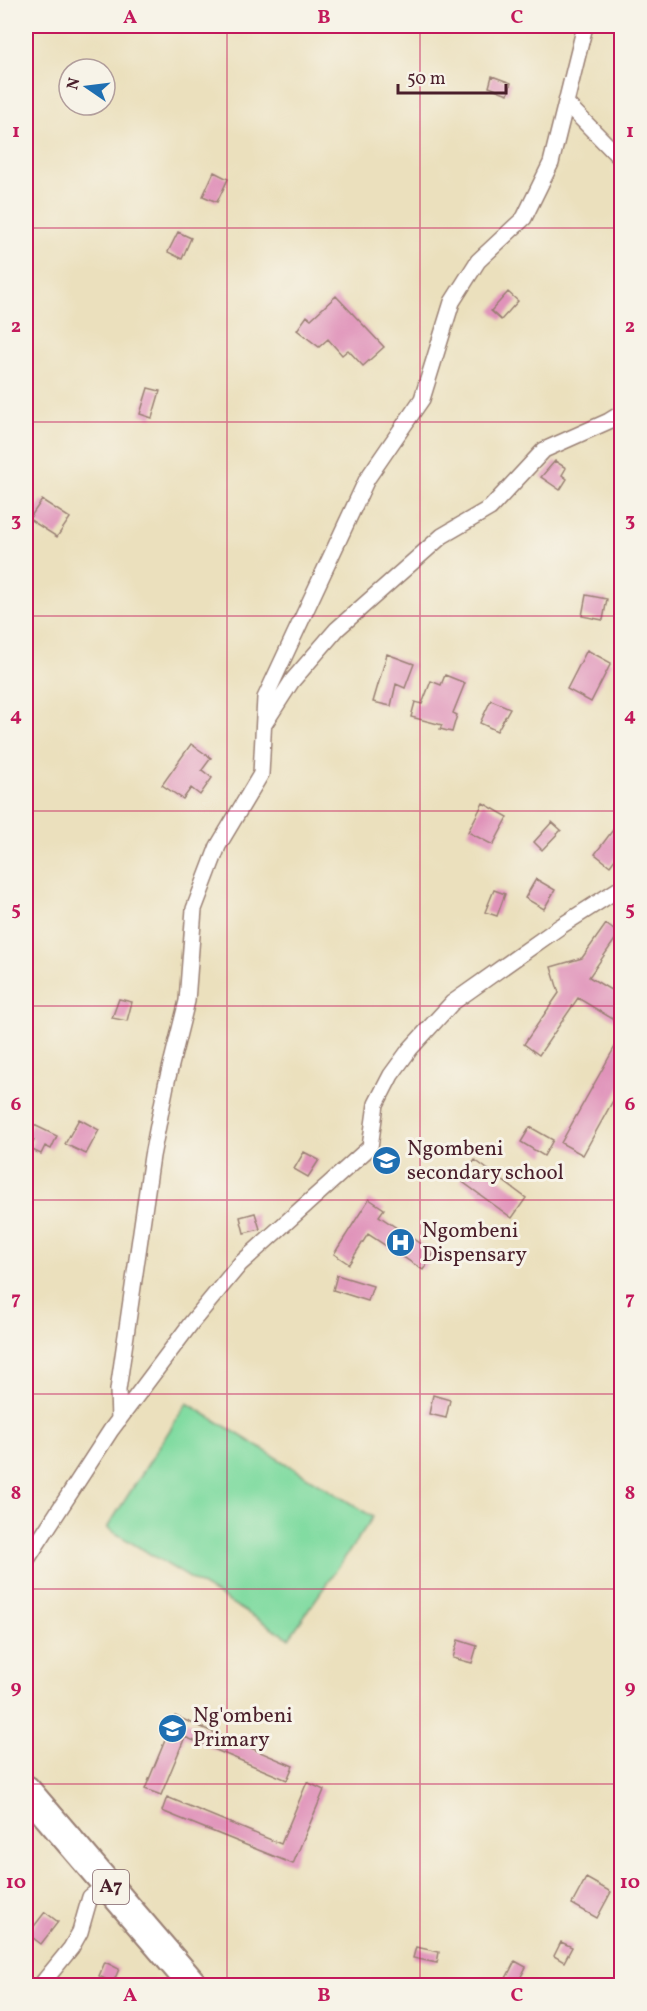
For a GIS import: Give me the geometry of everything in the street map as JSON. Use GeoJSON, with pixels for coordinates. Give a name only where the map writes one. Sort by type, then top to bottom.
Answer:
{"type":"FeatureCollection","features":[{"type":"Feature","properties":{"kind":"highway","name":"A7"},"geometry":{"type":"LineString","coordinates":[[26,1790],[194,1986]]}},
{"type":"Feature","properties":{"kind":"street"},"geometry":{"type":"LineString","coordinates":[[118,1420],[118,1390],[152,1156],[166,1085],[187,1001],[194,909],[218,846],[261,774],[265,698],[366,479],[422,399],[452,302],[478,261],[524,218],[551,163],[585,26]]}},
{"type":"Feature","properties":{"kind":"street"},"geometry":{"type":"LineString","coordinates":[[567,104],[621,160]]}},
{"type":"Feature","properties":{"kind":"street"},"geometry":{"type":"LineString","coordinates":[[263,725],[291,681],[337,629],[442,536],[490,508],[544,450],[609,421],[621,413]]}},
{"type":"Feature","properties":{"kind":"street"},"geometry":{"type":"LineString","coordinates":[[26,1561],[118,1420],[240,1264],[370,1147],[376,1104],[391,1075],[410,1049],[452,1003],[561,926],[621,887]]}},
{"type":"Feature","properties":{"kind":"street"},"geometry":{"type":"LineString","coordinates":[[40,1986],[80,1932],[90,1897],[108,1883]]}},
{"type":"Feature","properties":{"kind":"green space"},"geometry":{"type":"Polygon","coordinates":[[[187,1403],[373,1517],[289,1638],[107,1528],[187,1403]]]}},
{"type":"Feature","properties":{"kind":"building"},"geometry":{"type":"Polygon","coordinates":[[[492,76],[511,83],[508,94],[489,87],[492,76]]]}},
{"type":"Feature","properties":{"kind":"building"},"geometry":{"type":"Polygon","coordinates":[[[214,172],[228,179],[217,202],[203,196],[214,172]]]}},
{"type":"Feature","properties":{"kind":"building"},"geometry":{"type":"Polygon","coordinates":[[[178,232],[191,238],[182,259],[168,252],[178,232]]]}},
{"type":"Feature","properties":{"kind":"building"},"geometry":{"type":"Polygon","coordinates":[[[508,292],[518,301],[501,320],[491,311],[508,292]]]}},
{"type":"Feature","properties":{"kind":"building"},"geometry":{"type":"Polygon","coordinates":[[[336,296],[384,347],[363,366],[348,350],[342,355],[328,339],[319,347],[297,330],[307,316],[311,319],[336,296]]]}},
{"type":"Feature","properties":{"kind":"building"},"geometry":{"type":"Polygon","coordinates":[[[148,388],[160,391],[152,418],[140,414],[148,388]]]}},
{"type":"Feature","properties":{"kind":"building"},"geometry":{"type":"Polygon","coordinates":[[[555,461],[566,468],[562,475],[567,479],[560,490],[541,477],[555,461]]]}},
{"type":"Feature","properties":{"kind":"building"},"geometry":{"type":"Polygon","coordinates":[[[42,500],[70,518],[57,537],[29,519],[42,500]]]}},
{"type":"Feature","properties":{"kind":"building"},"geometry":{"type":"Polygon","coordinates":[[[586,595],[607,599],[603,620],[582,616],[586,595]]]}},
{"type":"Feature","properties":{"kind":"building"},"geometry":{"type":"Polygon","coordinates":[[[587,650],[611,663],[591,702],[567,689],[587,650]]]}},
{"type":"Feature","properties":{"kind":"building"},"geometry":{"type":"Polygon","coordinates":[[[387,654],[414,664],[405,688],[396,684],[391,706],[373,702],[387,654]]]}},
{"type":"Feature","properties":{"kind":"building"},"geometry":{"type":"Polygon","coordinates":[[[445,675],[465,683],[453,713],[457,715],[452,732],[440,729],[442,725],[411,717],[415,702],[422,704],[431,681],[441,685],[445,675]]]}},
{"type":"Feature","properties":{"kind":"building"},"geometry":{"type":"Polygon","coordinates":[[[491,700],[510,708],[497,731],[480,723],[491,700]]]}},
{"type":"Feature","properties":{"kind":"building"},"geometry":{"type":"Polygon","coordinates":[[[191,744],[211,758],[202,770],[212,778],[200,795],[191,788],[183,799],[162,785],[191,744]]]}},
{"type":"Feature","properties":{"kind":"building"},"geometry":{"type":"Polygon","coordinates":[[[483,803],[508,817],[493,845],[468,832],[483,803]]]}},
{"type":"Feature","properties":{"kind":"building"},"geometry":{"type":"Polygon","coordinates":[[[621,819],[621,851],[610,866],[595,854],[621,819]]]}},
{"type":"Feature","properties":{"kind":"building"},"geometry":{"type":"Polygon","coordinates":[[[552,822],[561,830],[542,850],[534,842],[552,822]]]}},
{"type":"Feature","properties":{"kind":"building"},"geometry":{"type":"Polygon","coordinates":[[[536,879],[555,890],[544,909],[525,898],[536,879]]]}},
{"type":"Feature","properties":{"kind":"building"},"geometry":{"type":"Polygon","coordinates":[[[494,890],[505,894],[497,916],[485,912],[494,890]]]}},
{"type":"Feature","properties":{"kind":"building"},"geometry":{"type":"Polygon","coordinates":[[[606,924],[619,934],[589,977],[621,996],[621,1024],[578,998],[539,1055],[524,1044],[559,993],[551,967],[582,958],[606,924]]]}},
{"type":"Feature","properties":{"kind":"building"},"geometry":{"type":"Polygon","coordinates":[[[119,999],[132,1002],[127,1021],[112,1018],[119,999]]]}},
{"type":"Feature","properties":{"kind":"building"},"geometry":{"type":"Polygon","coordinates":[[[621,1036],[621,1086],[583,1155],[561,1143],[621,1036]]]}},
{"type":"Feature","properties":{"kind":"building"},"geometry":{"type":"Polygon","coordinates":[[[79,1119],[99,1130],[86,1154],[65,1144],[79,1119]]]}},
{"type":"Feature","properties":{"kind":"building"},"geometry":{"type":"Polygon","coordinates":[[[32,1124],[57,1136],[51,1149],[45,1146],[41,1154],[30,1149],[34,1140],[26,1136],[32,1124]]]}},
{"type":"Feature","properties":{"kind":"building"},"geometry":{"type":"Polygon","coordinates":[[[530,1127],[553,1140],[544,1156],[521,1142],[530,1127]]]}},
{"type":"Feature","properties":{"kind":"building"},"geometry":{"type":"Polygon","coordinates":[[[304,1152],[319,1160],[308,1177],[294,1169],[304,1152]]]}},
{"type":"Feature","properties":{"kind":"building"},"geometry":{"type":"Polygon","coordinates":[[[475,1160],[526,1198],[512,1218],[460,1180],[475,1160]]]}},
{"type":"Feature","properties":{"kind":"building","name":"Ngombeni Dispensary"},"geometry":{"type":"Polygon","coordinates":[[[369,1199],[384,1209],[379,1216],[434,1253],[423,1270],[368,1234],[349,1264],[334,1254],[369,1199]]]}},
{"type":"Feature","properties":{"kind":"building"},"geometry":{"type":"Polygon","coordinates":[[[255,1213],[260,1229],[244,1233],[240,1217],[255,1213]]]}},
{"type":"Feature","properties":{"kind":"building"},"geometry":{"type":"Polygon","coordinates":[[[337,1275],[373,1286],[368,1301],[333,1290],[337,1275]]]}},
{"type":"Feature","properties":{"kind":"building"},"geometry":{"type":"Polygon","coordinates":[[[433,1395],[450,1400],[446,1418],[429,1414],[433,1395]]]}},
{"type":"Feature","properties":{"kind":"building"},"geometry":{"type":"Polygon","coordinates":[[[458,1640],[477,1646],[472,1663],[453,1658],[458,1640]]]}},
{"type":"Feature","properties":{"kind":"building"},"geometry":{"type":"Polygon","coordinates":[[[175,1716],[293,1766],[287,1780],[185,1737],[161,1795],[145,1789],[175,1716]]]}},
{"type":"Feature","properties":{"kind":"building"},"geometry":{"type":"Polygon","coordinates":[[[307,1782],[324,1790],[293,1864],[162,1811],[167,1797],[281,1844],[307,1782]]]}},
{"type":"Feature","properties":{"kind":"building"},"geometry":{"type":"Polygon","coordinates":[[[586,1878],[611,1892],[597,1918],[572,1904],[586,1878]]]}},
{"type":"Feature","properties":{"kind":"building"},"geometry":{"type":"Polygon","coordinates":[[[45,1912],[58,1922],[41,1944],[28,1934],[45,1912]]]}},
{"type":"Feature","properties":{"kind":"building"},"geometry":{"type":"Polygon","coordinates":[[[561,1942],[572,1947],[564,1962],[554,1956],[561,1942]]]}},
{"type":"Feature","properties":{"kind":"building"},"geometry":{"type":"Polygon","coordinates":[[[416,1947],[439,1952],[437,1963],[413,1958],[416,1947]]]}},
{"type":"Feature","properties":{"kind":"building"},"geometry":{"type":"Polygon","coordinates":[[[515,1961],[526,1967],[516,1986],[502,1986],[515,1961]]]}},
{"type":"Feature","properties":{"kind":"building"},"geometry":{"type":"Polygon","coordinates":[[[105,1962],[119,1969],[113,1983],[99,1976],[105,1962]]]}},
{"type":"Feature","properties":{"kind":"place","name":"Ngombeni secondary school"},"geometry":{"type":"Point","coordinates":[386,1161]}},
{"type":"Feature","properties":{"kind":"place","name":"Ngombeni Dispensary"},"geometry":{"type":"Point","coordinates":[401,1243]}},
{"type":"Feature","properties":{"kind":"place","name":"Ng'ombeni Primary"},"geometry":{"type":"Point","coordinates":[172,1728]}}]}
